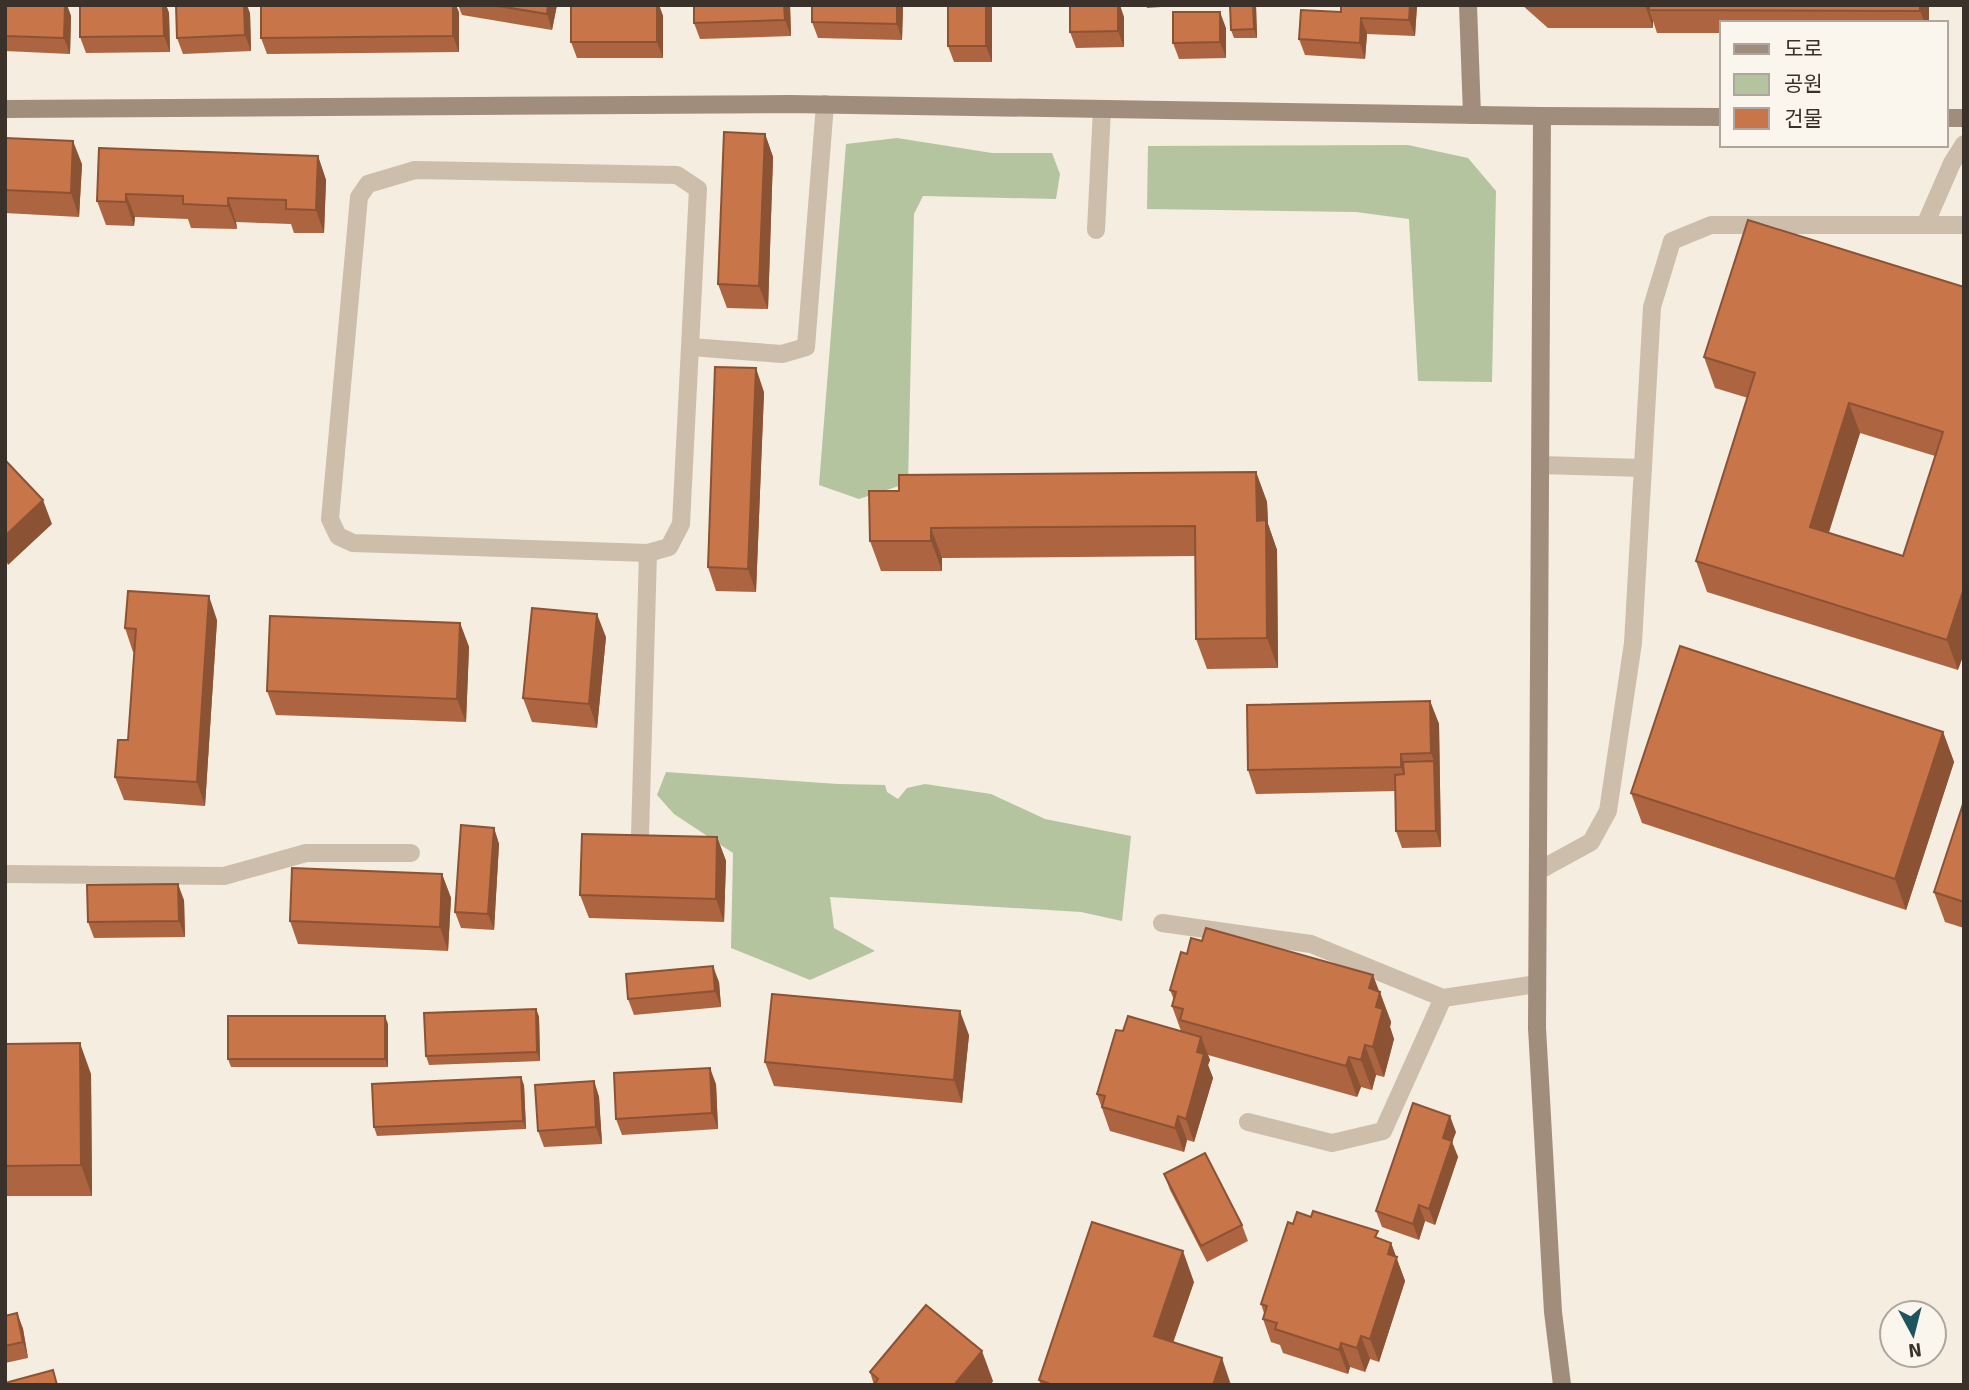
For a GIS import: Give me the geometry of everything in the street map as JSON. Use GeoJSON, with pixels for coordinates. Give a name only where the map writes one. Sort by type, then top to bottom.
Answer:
{"type":"FeatureCollection","features":[{"type":"Feature","properties":{"kind":"street"},"geometry":{"type":"LineString","coordinates":[[1468,5],[1472,115]]}},
{"type":"Feature","properties":{"kind":"street"},"geometry":{"type":"LineString","coordinates":[[691,347],[782,354],[806,348],[825,104]]}},
{"type":"Feature","properties":{"kind":"street"},"geometry":{"type":"LineString","coordinates":[[5,109],[825,104],[1720,117]]}},
{"type":"Feature","properties":{"kind":"street"},"geometry":{"type":"LineString","coordinates":[[1096,230],[1102,109]]}},
{"type":"Feature","properties":{"kind":"street"},"geometry":{"type":"LineString","coordinates":[[1542,116],[1537,1028],[1553,1312],[1562,1385]]}},
{"type":"Feature","properties":{"kind":"street"},"geometry":{"type":"LineString","coordinates":[[1926,225],[1952,163],[1964,144]]}},
{"type":"Feature","properties":{"kind":"street"},"geometry":{"type":"LineString","coordinates":[[415,170],[677,175],[698,189],[681,524],[669,547],[649,553],[354,544],[338,536],[330,519],[359,197],[368,184],[415,170]]}},
{"type":"Feature","properties":{"kind":"street"},"geometry":{"type":"LineString","coordinates":[[1538,871],[1591,842],[1608,811],[1633,643],[1652,307],[1672,241],[1711,225],[1964,225]]}},
{"type":"Feature","properties":{"kind":"street"},"geometry":{"type":"LineString","coordinates":[[1541,465],[1643,468]]}},
{"type":"Feature","properties":{"kind":"street"},"geometry":{"type":"LineString","coordinates":[[640,836],[649,553]]}},
{"type":"Feature","properties":{"kind":"street"},"geometry":{"type":"LineString","coordinates":[[5,874],[224,876],[306,853],[411,853]]}},
{"type":"Feature","properties":{"kind":"street"},"geometry":{"type":"LineString","coordinates":[[1161,923],[1311,944],[1443,998],[1537,984]]}},
{"type":"Feature","properties":{"kind":"street"},"geometry":{"type":"LineString","coordinates":[[1248,1122],[1332,1143],[1383,1131],[1443,998]]}},
{"type":"Feature","properties":{"kind":"green space"},"geometry":{"type":"Polygon","coordinates":[[[897,138],[992,153],[1052,153],[1060,174],[1056,199],[923,196],[914,214],[908,483],[859,499],[819,485],[846,144],[897,138]]]}},
{"type":"Feature","properties":{"kind":"green space"},"geometry":{"type":"Polygon","coordinates":[[[1408,145],[1468,158],[1496,191],[1492,382],[1418,381],[1409,219],[1356,212],[1147,209],[1148,146],[1408,145]]]}},
{"type":"Feature","properties":{"kind":"green space"},"geometry":{"type":"Polygon","coordinates":[[[666,772],[885,785],[887,792],[898,799],[907,788],[925,784],[991,794],[1045,819],[1131,836],[1122,921],[1081,912],[830,897],[834,928],[875,951],[810,980],[731,948],[733,853],[674,814],[657,795],[666,772]]]}},
{"type":"Feature","properties":{"kind":"building"},"geometry":{"type":"Polygon","coordinates":[[[5,5],[65,5],[64,38],[5,36],[5,5]]]}},
{"type":"Feature","properties":{"kind":"building"},"geometry":{"type":"Polygon","coordinates":[[[80,5],[163,5],[164,36],[80,37],[80,5]]]}},
{"type":"Feature","properties":{"kind":"building"},"geometry":{"type":"Polygon","coordinates":[[[176,5],[244,5],[245,35],[177,38],[176,5]]]}},
{"type":"Feature","properties":{"kind":"building"},"geometry":{"type":"Polygon","coordinates":[[[261,5],[453,5],[453,36],[261,38],[261,5]]]}},
{"type":"Feature","properties":{"kind":"building"},"geometry":{"type":"Polygon","coordinates":[[[492,5],[548,5],[547,14],[492,5]]]}},
{"type":"Feature","properties":{"kind":"building"},"geometry":{"type":"Polygon","coordinates":[[[571,5],[657,5],[657,42],[571,42],[571,5]]]}},
{"type":"Feature","properties":{"kind":"building"},"geometry":{"type":"Polygon","coordinates":[[[694,5],[784,5],[785,20],[694,23],[694,5]]]}},
{"type":"Feature","properties":{"kind":"building"},"geometry":{"type":"Polygon","coordinates":[[[812,5],[897,5],[897,24],[812,22],[812,5]]]}},
{"type":"Feature","properties":{"kind":"building"},"geometry":{"type":"Polygon","coordinates":[[[948,5],[986,5],[986,46],[948,46],[948,5]]]}},
{"type":"Feature","properties":{"kind":"building"},"geometry":{"type":"Polygon","coordinates":[[[1070,5],[1118,5],[1118,31],[1070,32],[1070,5]]]}},
{"type":"Feature","properties":{"kind":"building"},"geometry":{"type":"Polygon","coordinates":[[[1230,5],[1253,5],[1254,29],[1231,30],[1230,5]]]}},
{"type":"Feature","properties":{"kind":"building"},"geometry":{"type":"Polygon","coordinates":[[[1341,5],[1410,5],[1409,20],[1361,18],[1360,43],[1299,39],[1301,10],[1341,12],[1341,5]]]}},
{"type":"Feature","properties":{"kind":"building"},"geometry":{"type":"Polygon","coordinates":[[[1649,5],[1920,5],[1920,11],[1649,10],[1649,5]]]}},
{"type":"Feature","properties":{"kind":"building"},"geometry":{"type":"Polygon","coordinates":[[[1173,12],[1220,12],[1220,42],[1173,43],[1173,12]]]}},
{"type":"Feature","properties":{"kind":"building"},"geometry":{"type":"Polygon","coordinates":[[[724,132],[765,134],[759,286],[718,284],[724,132]]]}},
{"type":"Feature","properties":{"kind":"building"},"geometry":{"type":"Polygon","coordinates":[[[5,138],[73,141],[71,193],[5,190],[5,138]]]}},
{"type":"Feature","properties":{"kind":"building"},"geometry":{"type":"Polygon","coordinates":[[[99,148],[318,156],[316,210],[286,209],[286,200],[228,198],[228,206],[183,204],[183,196],[126,194],[126,202],[97,201],[99,148]]]}},
{"type":"Feature","properties":{"kind":"building"},"geometry":{"type":"Polygon","coordinates":[[[1748,220],[1964,287],[1964,588],[1947,640],[1696,561],[1755,373],[1704,357],[1748,220]],[[1849,403],[1810,527],[1903,556],[1943,432],[1849,403]]]}},
{"type":"Feature","properties":{"kind":"building"},"geometry":{"type":"Polygon","coordinates":[[[715,367],[756,368],[748,569],[708,567],[715,367]]]}},
{"type":"Feature","properties":{"kind":"building"},"geometry":{"type":"Polygon","coordinates":[[[5,460],[43,500],[5,536],[5,460]]]}},
{"type":"Feature","properties":{"kind":"building"},"geometry":{"type":"Polygon","coordinates":[[[1256,472],[1257,521],[1266,520],[1267,638],[1196,639],[1195,526],[931,528],[931,541],[870,541],[869,491],[899,491],[899,475],[1256,472]]]}},
{"type":"Feature","properties":{"kind":"building"},"geometry":{"type":"Polygon","coordinates":[[[128,591],[209,596],[197,782],[115,777],[118,740],[128,740],[136,629],[125,628],[128,591]]]}},
{"type":"Feature","properties":{"kind":"building"},"geometry":{"type":"Polygon","coordinates":[[[532,608],[597,614],[589,704],[523,698],[532,608]]]}},
{"type":"Feature","properties":{"kind":"building"},"geometry":{"type":"Polygon","coordinates":[[[270,616],[460,623],[457,699],[267,691],[270,616]]]}},
{"type":"Feature","properties":{"kind":"building"},"geometry":{"type":"Polygon","coordinates":[[[1680,646],[1943,732],[1895,879],[1631,793],[1680,646]]]}},
{"type":"Feature","properties":{"kind":"building"},"geometry":{"type":"Polygon","coordinates":[[[1430,701],[1431,753],[1401,754],[1401,767],[1248,770],[1247,705],[1430,701]]]}},
{"type":"Feature","properties":{"kind":"building"},"geometry":{"type":"Polygon","coordinates":[[[1434,761],[1436,831],[1396,831],[1395,775],[1404,774],[1403,762],[1434,761]]]}},
{"type":"Feature","properties":{"kind":"building"},"geometry":{"type":"Polygon","coordinates":[[[1964,801],[1964,902],[1934,892],[1964,801]]]}},
{"type":"Feature","properties":{"kind":"building"},"geometry":{"type":"Polygon","coordinates":[[[461,825],[494,828],[488,914],[455,912],[461,825]]]}},
{"type":"Feature","properties":{"kind":"building"},"geometry":{"type":"Polygon","coordinates":[[[582,834],[717,837],[716,899],[580,895],[582,834]]]}},
{"type":"Feature","properties":{"kind":"building"},"geometry":{"type":"Polygon","coordinates":[[[292,868],[442,874],[440,927],[290,921],[292,868]]]}},
{"type":"Feature","properties":{"kind":"building"},"geometry":{"type":"Polygon","coordinates":[[[178,884],[179,921],[88,922],[87,885],[178,884]]]}},
{"type":"Feature","properties":{"kind":"building"},"geometry":{"type":"Polygon","coordinates":[[[1206,928],[1373,975],[1369,988],[1380,992],[1376,1007],[1383,1009],[1373,1047],[1365,1045],[1361,1060],[1349,1057],[1346,1066],[1180,1020],[1183,1009],[1172,1006],[1176,992],[1170,990],[1181,952],[1187,954],[1191,938],[1202,941],[1206,928]]]}},
{"type":"Feature","properties":{"kind":"building"},"geometry":{"type":"Polygon","coordinates":[[[713,966],[715,991],[628,999],[626,974],[713,966]]]}},
{"type":"Feature","properties":{"kind":"building"},"geometry":{"type":"Polygon","coordinates":[[[772,994],[960,1011],[954,1080],[765,1062],[772,994]]]}},
{"type":"Feature","properties":{"kind":"building"},"geometry":{"type":"Polygon","coordinates":[[[536,1009],[537,1052],[426,1056],[424,1013],[536,1009]]]}},
{"type":"Feature","properties":{"kind":"building"},"geometry":{"type":"Polygon","coordinates":[[[228,1016],[385,1016],[385,1059],[228,1059],[228,1016]]]}},
{"type":"Feature","properties":{"kind":"building"},"geometry":{"type":"Polygon","coordinates":[[[1128,1016],[1201,1037],[1197,1052],[1204,1054],[1186,1119],[1178,1116],[1175,1128],[1102,1107],[1105,1096],[1097,1094],[1116,1030],[1123,1031],[1128,1016]]]}},
{"type":"Feature","properties":{"kind":"building"},"geometry":{"type":"Polygon","coordinates":[[[80,1043],[81,1165],[5,1166],[5,1044],[80,1043]]]}},
{"type":"Feature","properties":{"kind":"building"},"geometry":{"type":"Polygon","coordinates":[[[710,1068],[712,1113],[616,1119],[614,1073],[710,1068]]]}},
{"type":"Feature","properties":{"kind":"building"},"geometry":{"type":"Polygon","coordinates":[[[521,1077],[523,1121],[374,1127],[372,1084],[521,1077]]]}},
{"type":"Feature","properties":{"kind":"building"},"geometry":{"type":"Polygon","coordinates":[[[594,1081],[596,1127],[538,1131],[535,1085],[594,1081]]]}},
{"type":"Feature","properties":{"kind":"building"},"geometry":{"type":"Polygon","coordinates":[[[1413,1103],[1450,1116],[1443,1138],[1452,1141],[1429,1209],[1419,1205],[1413,1224],[1376,1211],[1413,1103]]]}},
{"type":"Feature","properties":{"kind":"building"},"geometry":{"type":"Polygon","coordinates":[[[1205,1153],[1242,1225],[1201,1246],[1164,1174],[1205,1153]]]}},
{"type":"Feature","properties":{"kind":"building"},"geometry":{"type":"Polygon","coordinates":[[[1313,1211],[1378,1231],[1375,1237],[1391,1243],[1388,1254],[1397,1257],[1370,1339],[1361,1336],[1357,1348],[1341,1343],[1339,1350],[1275,1329],[1277,1323],[1263,1319],[1267,1306],[1261,1304],[1288,1222],[1293,1224],[1297,1212],[1311,1217],[1313,1211]]]}},
{"type":"Feature","properties":{"kind":"building"},"geometry":{"type":"Polygon","coordinates":[[[1092,1222],[1183,1251],[1154,1336],[1222,1358],[1213,1385],[1053,1385],[1039,1380],[1092,1222]]]}},
{"type":"Feature","properties":{"kind":"building"},"geometry":{"type":"Polygon","coordinates":[[[926,1305],[982,1351],[954,1385],[874,1385],[878,1379],[870,1372],[926,1305]]]}},
{"type":"Feature","properties":{"kind":"building"},"geometry":{"type":"Polygon","coordinates":[[[17,1313],[23,1342],[5,1346],[5,1316],[17,1313]]]}},
{"type":"Feature","properties":{"kind":"building"},"geometry":{"type":"Polygon","coordinates":[[[53,1370],[57,1385],[5,1385],[5,1383],[53,1370]]]}}]}
